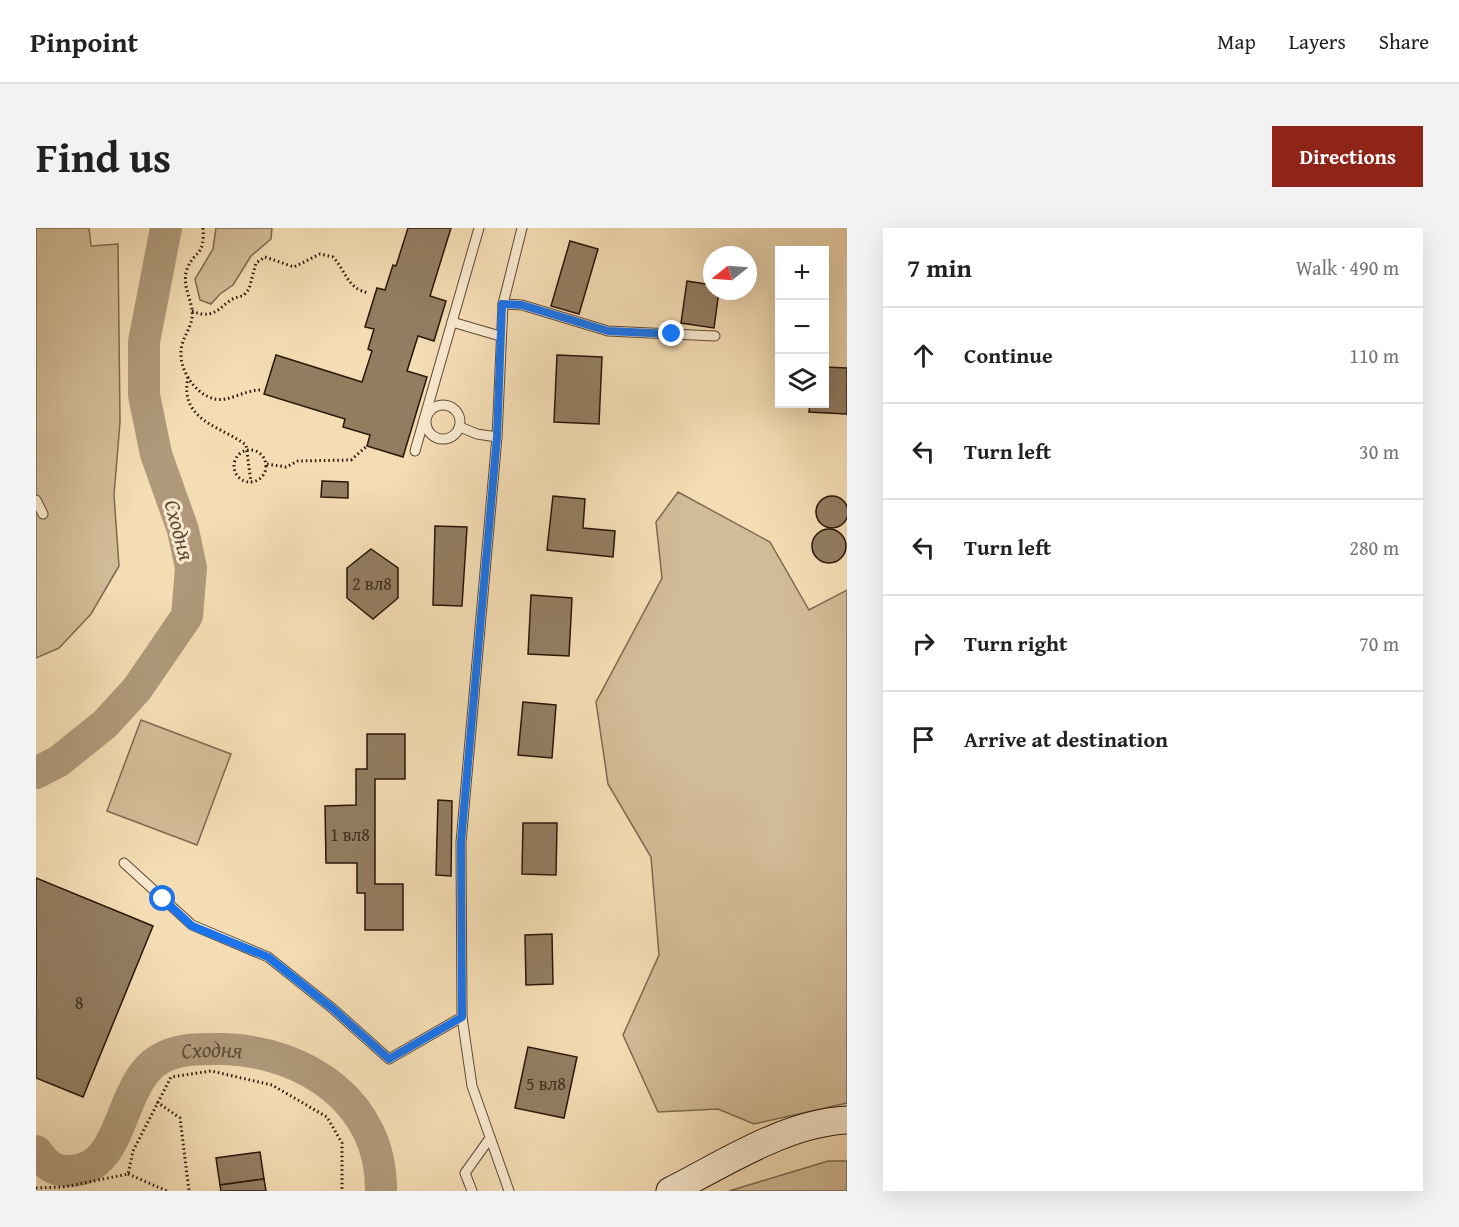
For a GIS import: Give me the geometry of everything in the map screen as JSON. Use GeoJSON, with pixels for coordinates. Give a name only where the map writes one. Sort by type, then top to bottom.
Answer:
{"type":"FeatureCollection","features":[{"type":"Feature","properties":{"kind":"main road"},"geometry":{"type":"LineString","coordinates":[[670,1191],[765,1143],[805,1127],[847,1120]]}},
{"type":"Feature","properties":{"kind":"lane"},"geometry":{"type":"LineString","coordinates":[[415,451],[479,228]]}},
{"type":"Feature","properties":{"kind":"lane"},"geometry":{"type":"LineString","coordinates":[[509,1191],[472,1086],[462,1017],[461,842],[497,437],[502,304],[522,228]]}},
{"type":"Feature","properties":{"kind":"lane"},"geometry":{"type":"LineString","coordinates":[[502,304],[522,305],[608,331],[715,336]]}},
{"type":"Feature","properties":{"kind":"lane"},"geometry":{"type":"LineString","coordinates":[[452,322],[500,336]]}},
{"type":"Feature","properties":{"kind":"lane"},"geometry":{"type":"LineString","coordinates":[[425,416],[436,406],[448,406],[458,414],[460,427]]}},
{"type":"Feature","properties":{"kind":"lane"},"geometry":{"type":"LineString","coordinates":[[425,416],[428,429],[438,438],[451,437],[460,427]]}},
{"type":"Feature","properties":{"kind":"lane"},"geometry":{"type":"LineString","coordinates":[[460,427],[477,434],[497,437]]}},
{"type":"Feature","properties":{"kind":"lane"},"geometry":{"type":"LineString","coordinates":[[36,500],[43,514]]}},
{"type":"Feature","properties":{"kind":"lane"},"geometry":{"type":"LineString","coordinates":[[124,863],[192,926],[268,957],[332,1008],[389,1059],[462,1017]]}},
{"type":"Feature","properties":{"kind":"lane"},"geometry":{"type":"LineString","coordinates":[[472,1191],[465,1173],[490,1138]]}},
{"type":"Feature","properties":{"kind":"path"},"geometry":{"type":"LineString","coordinates":[[203,228],[202,251],[188,269],[185,289],[192,310],[190,330],[181,346],[183,367],[203,396],[219,400],[248,390],[260,390]]}},
{"type":"Feature","properties":{"kind":"path"},"geometry":{"type":"LineString","coordinates":[[192,310],[202,315],[216,313],[233,297],[243,296],[249,289],[256,262],[265,257],[294,267],[321,254],[333,257],[352,285],[358,291],[369,293]]}},
{"type":"Feature","properties":{"kind":"path"},"geometry":{"type":"LineString","coordinates":[[188,377],[185,391],[194,410],[208,425],[226,436],[237,438],[248,450],[259,453],[267,464],[286,467],[298,461],[351,460],[367,446]]}},
{"type":"Feature","properties":{"kind":"path"},"geometry":{"type":"LineString","coordinates":[[248,450],[238,455],[234,466],[240,478],[251,482]]}},
{"type":"Feature","properties":{"kind":"path"},"geometry":{"type":"LineString","coordinates":[[248,450],[251,482]]}},
{"type":"Feature","properties":{"kind":"path"},"geometry":{"type":"LineString","coordinates":[[251,482],[263,475],[267,464]]}},
{"type":"Feature","properties":{"kind":"path"},"geometry":{"type":"LineString","coordinates":[[128,1174],[133,1151],[171,1077],[211,1071],[272,1085],[327,1117],[342,1143],[342,1191]]}},
{"type":"Feature","properties":{"kind":"path"},"geometry":{"type":"LineString","coordinates":[[157,1102],[180,1118],[189,1191]]}},
{"type":"Feature","properties":{"kind":"path"},"geometry":{"type":"LineString","coordinates":[[36,1187],[64,1187],[128,1174],[167,1191]]}},
{"type":"Feature","properties":{"kind":"shaded area"},"geometry":{"type":"Polygon","coordinates":[[[36,228],[89,228],[91,246],[118,244],[120,422],[114,495],[119,566],[91,614],[59,648],[36,658],[36,228]]]}},
{"type":"Feature","properties":{"kind":"shaded area"},"geometry":{"type":"Polygon","coordinates":[[[216,228],[272,228],[271,239],[251,256],[233,285],[211,304],[200,300],[195,279],[213,249],[216,228]]]}},
{"type":"Feature","properties":{"kind":"shaded area"},"geometry":{"type":"Polygon","coordinates":[[[678,492],[770,542],[809,610],[847,590],[847,1103],[754,1124],[718,1109],[658,1112],[623,1035],[659,955],[651,857],[608,784],[596,702],[662,578],[656,522],[678,492]]]}},
{"type":"Feature","properties":{"kind":"shaded area"},"geometry":{"type":"Polygon","coordinates":[[[141,720],[231,754],[197,845],[107,811],[141,720]]]}},
{"type":"Feature","properties":{"kind":"shaded area"},"geometry":{"type":"Polygon","coordinates":[[[828,1161],[847,1161],[847,1191],[729,1191],[828,1161]]]}},
{"type":"Feature","properties":{"kind":"building"},"geometry":{"type":"Polygon","coordinates":[[[408,228],[451,228],[430,296],[446,301],[434,341],[418,336],[407,371],[427,377],[403,457],[367,446],[370,435],[343,427],[345,419],[264,394],[276,355],[362,382],[372,351],[368,349],[374,329],[365,327],[377,288],[385,290],[393,265],[396,266],[408,228]]]}},
{"type":"Feature","properties":{"kind":"building"},"geometry":{"type":"Polygon","coordinates":[[[570,241],[598,249],[579,314],[551,306],[570,241]]]}},
{"type":"Feature","properties":{"kind":"building"},"geometry":{"type":"Polygon","coordinates":[[[687,281],[703,284],[703,300],[718,300],[714,328],[681,323],[687,281]]]}},
{"type":"Feature","properties":{"kind":"building"},"geometry":{"type":"Polygon","coordinates":[[[557,355],[602,357],[599,424],[554,422],[557,355]]]}},
{"type":"Feature","properties":{"kind":"building"},"geometry":{"type":"Polygon","coordinates":[[[829,367],[847,368],[847,414],[809,412],[810,408],[829,408],[829,367]]]}},
{"type":"Feature","properties":{"kind":"building"},"geometry":{"type":"Polygon","coordinates":[[[322,481],[348,482],[348,498],[321,497],[322,481]]]}},
{"type":"Feature","properties":{"kind":"building"},"geometry":{"type":"Polygon","coordinates":[[[553,496],[585,499],[583,528],[615,531],[613,557],[547,550],[553,496]]]}},
{"type":"Feature","properties":{"kind":"building"},"geometry":{"type":"Polygon","coordinates":[[[832,496],[844,500],[848,512],[844,524],[832,528],[820,524],[816,512],[820,500],[832,496]]]}},
{"type":"Feature","properties":{"kind":"building"},"geometry":{"type":"Polygon","coordinates":[[[435,526],[467,527],[462,606],[433,605],[435,526]]]}},
{"type":"Feature","properties":{"kind":"building"},"geometry":{"type":"Polygon","coordinates":[[[829,529],[841,534],[846,546],[841,558],[829,563],[817,558],[812,546],[817,534],[829,529]]]}},
{"type":"Feature","properties":{"kind":"building"},"geometry":{"type":"Polygon","coordinates":[[[371,549],[398,568],[398,598],[373,619],[347,598],[347,568],[371,549]]]}},
{"type":"Feature","properties":{"kind":"building"},"geometry":{"type":"Polygon","coordinates":[[[531,595],[572,598],[569,656],[528,654],[531,595]]]}},
{"type":"Feature","properties":{"kind":"building"},"geometry":{"type":"Polygon","coordinates":[[[523,702],[556,705],[552,758],[518,755],[523,702]]]}},
{"type":"Feature","properties":{"kind":"building"},"geometry":{"type":"Polygon","coordinates":[[[367,734],[405,734],[405,779],[375,779],[375,884],[403,884],[403,930],[365,930],[365,893],[357,893],[357,863],[326,863],[325,806],[356,805],[356,769],[367,769],[367,734]]]}},
{"type":"Feature","properties":{"kind":"building"},"geometry":{"type":"Polygon","coordinates":[[[438,800],[452,801],[451,876],[436,875],[438,800]]]}},
{"type":"Feature","properties":{"kind":"building"},"geometry":{"type":"Polygon","coordinates":[[[523,823],[557,823],[556,875],[522,874],[523,823]]]}},
{"type":"Feature","properties":{"kind":"building"},"geometry":{"type":"Polygon","coordinates":[[[36,878],[153,926],[83,1097],[36,1078],[36,878]]]}},
{"type":"Feature","properties":{"kind":"building"},"geometry":{"type":"Polygon","coordinates":[[[552,934],[553,984],[526,985],[525,935],[552,934]]]}},
{"type":"Feature","properties":{"kind":"building"},"geometry":{"type":"Polygon","coordinates":[[[528,1047],[577,1057],[564,1118],[515,1108],[528,1047]]]}},
{"type":"Feature","properties":{"kind":"building"},"geometry":{"type":"Polygon","coordinates":[[[260,1152],[264,1179],[220,1185],[216,1158],[260,1152]]]}},
{"type":"Feature","properties":{"kind":"building"},"geometry":{"type":"Polygon","coordinates":[[[264,1179],[266,1191],[221,1191],[220,1185],[264,1179]]]}},
{"type":"Feature","properties":{"kind":"waterway","name":"Сходня"},"geometry":{"type":"LineString","coordinates":[[36,773],[59,761],[105,724],[137,689],[187,616],[191,568],[183,530],[156,454],[144,395],[144,342],[166,228]]}},
{"type":"Feature","properties":{"kind":"waterway","name":"Сходня"},"geometry":{"type":"LineString","coordinates":[[36,1151],[46,1163],[58,1170],[69,1171],[88,1167],[102,1156],[112,1140],[138,1082],[150,1067],[166,1056],[187,1050],[224,1049],[255,1052],[284,1060],[310,1072],[334,1088],[354,1108],[369,1132],[378,1160],[381,1191]]}},
{"type":"Feature","properties":{"kind":"route"},"geometry":{"type":"LineString","coordinates":[[163,899],[192,926],[268,957],[332,1008],[389,1059],[462,1017],[461,842],[497,437],[502,304],[522,305],[608,331],[672,334]]}}]}
